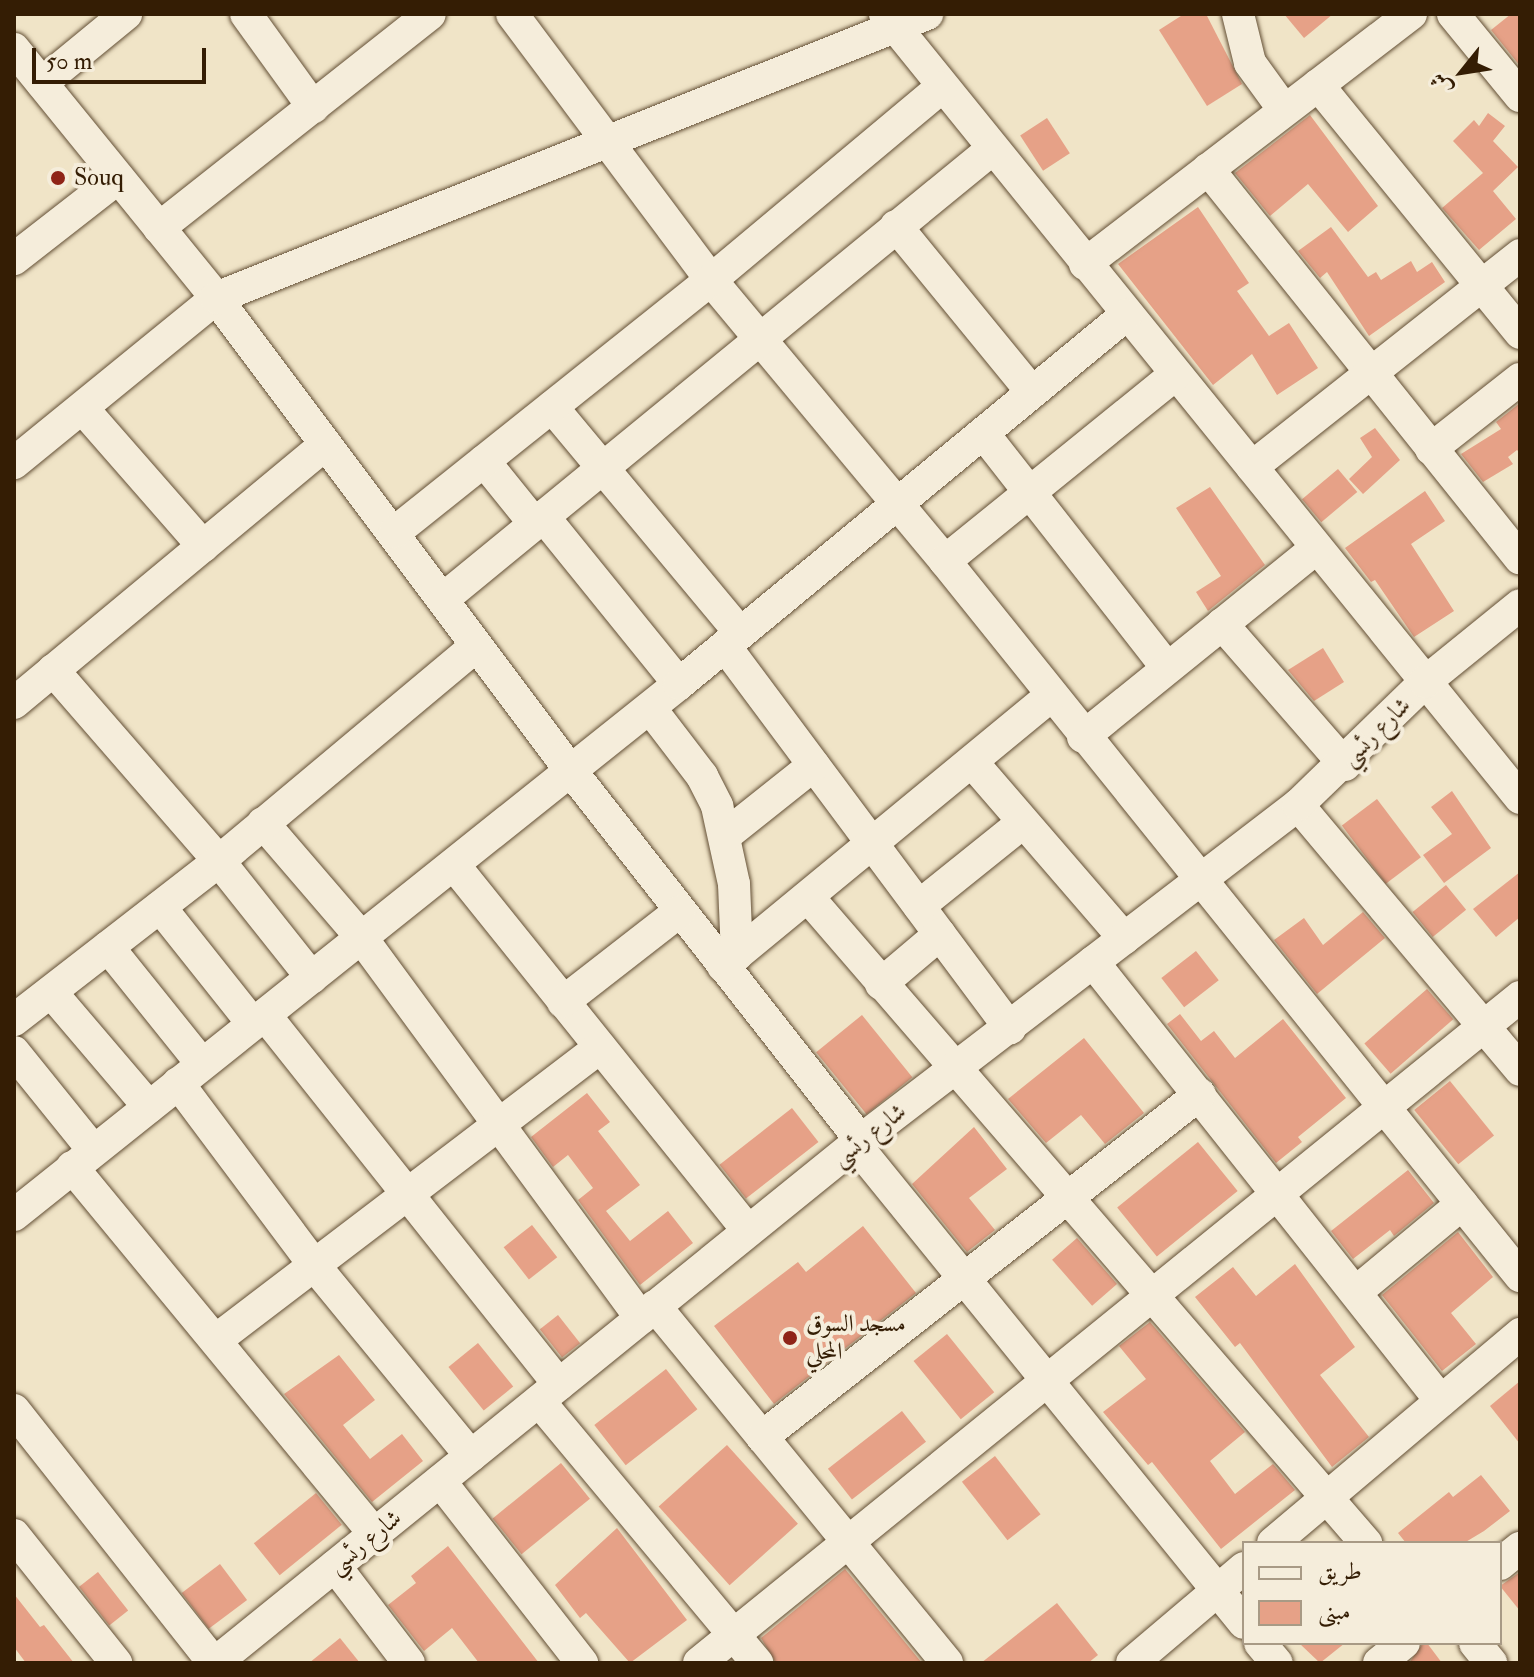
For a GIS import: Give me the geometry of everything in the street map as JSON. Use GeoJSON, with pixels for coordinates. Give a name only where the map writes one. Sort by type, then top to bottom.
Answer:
{"type":"FeatureCollection","features":[{"type":"Feature","properties":{"kind":"street"},"geometry":{"type":"LineString","coordinates":[[42,83],[126,14]]}},
{"type":"Feature","properties":{"kind":"street"},"geometry":{"type":"LineString","coordinates":[[246,14],[313,107]]}},
{"type":"Feature","properties":{"kind":"street"},"geometry":{"type":"LineString","coordinates":[[159,228],[430,14]]}},
{"type":"Feature","properties":{"kind":"street"},"geometry":{"type":"LineString","coordinates":[[14,463],[84,410],[216,298],[605,143],[890,20],[927,14]]}},
{"type":"Feature","properties":{"kind":"street"},"geometry":{"type":"LineString","coordinates":[[1238,14],[1250,63],[1284,110]]}},
{"type":"Feature","properties":{"kind":"street"},"geometry":{"type":"LineString","coordinates":[[1085,264],[1411,14]]}},
{"type":"Feature","properties":{"kind":"street"},"geometry":{"type":"LineString","coordinates":[[1453,14],[1520,96]]}},
{"type":"Feature","properties":{"kind":"street"},"geometry":{"type":"LineString","coordinates":[[524,18],[605,143],[711,280],[945,561],[1083,737],[1520,1276]]}},
{"type":"Feature","properties":{"kind":"street"},"geometry":{"type":"LineString","coordinates":[[890,20],[991,150],[1520,798]]}},
{"type":"Feature","properties":{"kind":"street"},"geometry":{"type":"LineString","coordinates":[[14,49],[216,298],[395,532],[476,646],[680,911],[730,960],[858,1142],[964,1278],[1242,1620]]}},
{"type":"Feature","properties":{"kind":"street"},"geometry":{"type":"LineString","coordinates":[[1318,85],[1520,333]]}},
{"type":"Feature","properties":{"kind":"street"},"geometry":{"type":"LineString","coordinates":[[395,532],[711,280],[941,88]]}},
{"type":"Feature","properties":{"kind":"street"},"geometry":{"type":"LineString","coordinates":[[443,599],[757,337],[991,150]]}},
{"type":"Feature","properties":{"kind":"street"},"geometry":{"type":"LineString","coordinates":[[1208,169],[1520,558]]}},
{"type":"Feature","properties":{"kind":"street"},"geometry":{"type":"LineString","coordinates":[[14,259],[118,178]]}},
{"type":"Feature","properties":{"kind":"street"},"geometry":{"type":"LineString","coordinates":[[896,226],[1032,392]]}},
{"type":"Feature","properties":{"kind":"street"},"geometry":{"type":"LineString","coordinates":[[1252,467],[1520,255]]}},
{"type":"Feature","properties":{"kind":"street"},"geometry":{"type":"LineString","coordinates":[[14,1215],[650,708],[1126,315]]}},
{"type":"Feature","properties":{"kind":"street"},"geometry":{"type":"LineString","coordinates":[[945,561],[1175,375]]}},
{"type":"Feature","properties":{"kind":"street"},"geometry":{"type":"LineString","coordinates":[[1431,449],[1520,379]]}},
{"type":"Feature","properties":{"kind":"street"},"geometry":{"type":"LineString","coordinates":[[552,407],[602,467],[733,639],[814,765],[1010,1029]]}},
{"type":"Feature","properties":{"kind":"street"},"geometry":{"type":"LineString","coordinates":[[84,410],[203,546]]}},
{"type":"Feature","properties":{"kind":"street"},"geometry":{"type":"LineString","coordinates":[[983,433],[1167,668]]}},
{"type":"Feature","properties":{"kind":"street"},"geometry":{"type":"LineString","coordinates":[[14,703],[326,444]]}},
{"type":"Feature","properties":{"kind":"street"},"geometry":{"type":"LineString","coordinates":[[484,461],[539,520],[679,684]]}},
{"type":"Feature","properties":{"kind":"street"},"geometry":{"type":"LineString","coordinates":[[1083,737],[1315,549]]}},
{"type":"Feature","properties":{"kind":"street","name":"شارع رئسي"},"geometry":{"type":"LineString","coordinates":[[214,1663],[858,1142],[1010,1029],[1198,878],[1298,805],[1345,765],[1425,682],[1520,605]]}},
{"type":"Feature","properties":{"kind":"street"},"geometry":{"type":"LineString","coordinates":[[1222,624],[1345,765]]}},
{"type":"Feature","properties":{"kind":"street"},"geometry":{"type":"LineString","coordinates":[[14,1020],[219,861],[476,646]]}},
{"type":"Feature","properties":{"kind":"street"},"geometry":{"type":"LineString","coordinates":[[53,670],[219,861],[312,978]]}},
{"type":"Feature","properties":{"kind":"street"},"geometry":{"type":"LineString","coordinates":[[730,960],[1052,695]]}},
{"type":"Feature","properties":{"kind":"street"},"geometry":{"type":"LineString","coordinates":[[650,708],[702,776],[726,835],[730,960]]}},
{"type":"Feature","properties":{"kind":"street"},"geometry":{"type":"LineString","coordinates":[[972,762],[1021,824],[1124,938]]}},
{"type":"Feature","properties":{"kind":"street"},"geometry":{"type":"LineString","coordinates":[[726,835],[814,765]]}},
{"type":"Feature","properties":{"kind":"street"},"geometry":{"type":"LineString","coordinates":[[1298,805],[1520,1070]]}},
{"type":"Feature","properties":{"kind":"street"},"geometry":{"type":"LineString","coordinates":[[263,823],[361,937],[499,1124],[648,1312],[762,1437],[947,1663]]}},
{"type":"Feature","properties":{"kind":"street"},"geometry":{"type":"LineString","coordinates":[[919,906],[1021,824]]}},
{"type":"Feature","properties":{"kind":"street"},"geometry":{"type":"LineString","coordinates":[[454,865],[748,1231]]}},
{"type":"Feature","properties":{"kind":"street"},"geometry":{"type":"LineString","coordinates":[[808,897],[1364,1541]]}},
{"type":"Feature","properties":{"kind":"street"},"geometry":{"type":"LineString","coordinates":[[160,907],[407,1194],[549,1392],[757,1663]]}},
{"type":"Feature","properties":{"kind":"street"},"geometry":{"type":"LineString","coordinates":[[563,1002],[680,911]]}},
{"type":"Feature","properties":{"kind":"street"},"geometry":{"type":"LineString","coordinates":[[881,984],[940,934]]}},
{"type":"Feature","properties":{"kind":"street"},"geometry":{"type":"LineString","coordinates":[[108,947],[314,1265],[471,1456]]}},
{"type":"Feature","properties":{"kind":"street"},"geometry":{"type":"LineString","coordinates":[[1093,962],[1441,1401]]}},
{"type":"Feature","properties":{"kind":"street"},"geometry":{"type":"LineString","coordinates":[[51,992],[149,1107]]}},
{"type":"Feature","properties":{"kind":"street"},"geometry":{"type":"LineString","coordinates":[[699,1663],[1520,997]]}},
{"type":"Feature","properties":{"kind":"street"},"geometry":{"type":"LineString","coordinates":[[216,1340],[600,1047]]}},
{"type":"Feature","properties":{"kind":"street"},"geometry":{"type":"LineString","coordinates":[[14,1052],[83,1159],[216,1340],[374,1534]]}},
{"type":"Feature","properties":{"kind":"street"},"geometry":{"type":"LineString","coordinates":[[762,1437],[1200,1094]]}},
{"type":"Feature","properties":{"kind":"street"},"geometry":{"type":"LineString","coordinates":[[1356,1292],[1462,1204]]}},
{"type":"Feature","properties":{"kind":"street"},"geometry":{"type":"LineString","coordinates":[[1275,1541],[1520,1334]]}},
{"type":"Feature","properties":{"kind":"street"},"geometry":{"type":"LineString","coordinates":[[14,1410],[214,1663]]}},
{"type":"Feature","properties":{"kind":"street"},"geometry":{"type":"LineString","coordinates":[[440,1481],[582,1663]]}},
{"type":"Feature","properties":{"kind":"street"},"geometry":{"type":"LineString","coordinates":[[14,1535],[116,1663]]}},
{"type":"Feature","properties":{"kind":"street"},"geometry":{"type":"LineString","coordinates":[[1502,1562],[1520,1548]]}},
{"type":"Feature","properties":{"kind":"street"},"geometry":{"type":"LineString","coordinates":[[335,1566],[409,1663]]}},
{"type":"Feature","properties":{"kind":"street"},"geometry":{"type":"LineString","coordinates":[[1132,1663],[1242,1570]]}},
{"type":"Feature","properties":{"kind":"street"},"geometry":{"type":"LineString","coordinates":[[1262,1645],[1277,1663]]}},
{"type":"Feature","properties":{"kind":"street"},"geometry":{"type":"LineString","coordinates":[[1379,1663],[1402,1645]]}},
{"type":"Feature","properties":{"kind":"street"},"geometry":{"type":"LineString","coordinates":[[1477,1645],[1491,1663]]}},
{"type":"Feature","properties":{"kind":"building"},"geometry":{"type":"Polygon","coordinates":[[[1184,14],[1206,14],[1242,84],[1207,106],[1159,30],[1184,14]]]}},
{"type":"Feature","properties":{"kind":"building"},"geometry":{"type":"Polygon","coordinates":[[[1284,14],[1333,14],[1304,38],[1284,14]]]}},
{"type":"Feature","properties":{"kind":"building"},"geometry":{"type":"Polygon","coordinates":[[[1511,14],[1520,14],[1520,66],[1491,30],[1511,14]]]}},
{"type":"Feature","properties":{"kind":"building"},"geometry":{"type":"Polygon","coordinates":[[[1488,113],[1505,126],[1493,141],[1518,167],[1493,191],[1516,219],[1479,250],[1442,208],[1483,173],[1453,141],[1474,120],[1479,126],[1488,113]]]}},
{"type":"Feature","properties":{"kind":"building"},"geometry":{"type":"Polygon","coordinates":[[[1310,115],[1378,206],[1348,232],[1308,184],[1270,216],[1235,173],[1310,115]]]}},
{"type":"Feature","properties":{"kind":"building"},"geometry":{"type":"Polygon","coordinates":[[[1047,118],[1070,153],[1043,171],[1020,135],[1047,118]]]}},
{"type":"Feature","properties":{"kind":"building"},"geometry":{"type":"Polygon","coordinates":[[[1198,207],[1249,283],[1237,291],[1269,336],[1289,323],[1318,368],[1277,395],[1252,354],[1213,385],[1118,264],[1198,207]]]}},
{"type":"Feature","properties":{"kind":"building"},"geometry":{"type":"Polygon","coordinates":[[[1331,227],[1368,277],[1376,272],[1381,280],[1411,261],[1417,272],[1432,262],[1445,282],[1369,336],[1327,272],[1320,278],[1298,251],[1331,227]]]}},
{"type":"Feature","properties":{"kind":"building"},"geometry":{"type":"Polygon","coordinates":[[[1520,403],[1520,453],[1517,450],[1508,457],[1513,464],[1483,482],[1461,454],[1501,429],[1496,422],[1520,403]]]}},
{"type":"Feature","properties":{"kind":"building"},"geometry":{"type":"Polygon","coordinates":[[[1375,428],[1400,460],[1363,494],[1349,479],[1372,457],[1360,438],[1375,428]]]}},
{"type":"Feature","properties":{"kind":"building"},"geometry":{"type":"Polygon","coordinates":[[[1338,469],[1357,492],[1321,522],[1302,499],[1338,469]]]}},
{"type":"Feature","properties":{"kind":"building"},"geometry":{"type":"Polygon","coordinates":[[[1210,487],[1265,565],[1208,611],[1196,592],[1221,576],[1176,508],[1210,487]]]}},
{"type":"Feature","properties":{"kind":"building"},"geometry":{"type":"Polygon","coordinates":[[[1425,491],[1445,521],[1411,544],[1454,611],[1414,637],[1375,580],[1371,582],[1345,548],[1425,491]]]}},
{"type":"Feature","properties":{"kind":"building"},"geometry":{"type":"Polygon","coordinates":[[[1323,648],[1344,682],[1314,701],[1288,670],[1323,648]]]}},
{"type":"Feature","properties":{"kind":"building"},"geometry":{"type":"Polygon","coordinates":[[[1452,791],[1491,848],[1444,883],[1423,855],[1452,834],[1431,807],[1452,791]]]}},
{"type":"Feature","properties":{"kind":"building"},"geometry":{"type":"Polygon","coordinates":[[[1377,799],[1421,857],[1386,884],[1342,825],[1377,799]]]}},
{"type":"Feature","properties":{"kind":"building"},"geometry":{"type":"Polygon","coordinates":[[[1520,872],[1520,917],[1496,937],[1473,909],[1520,872]]]}},
{"type":"Feature","properties":{"kind":"building"},"geometry":{"type":"Polygon","coordinates":[[[1446,885],[1466,910],[1433,937],[1413,912],[1446,885]]]}},
{"type":"Feature","properties":{"kind":"building"},"geometry":{"type":"Polygon","coordinates":[[[1363,912],[1385,938],[1317,994],[1274,940],[1304,918],[1323,945],[1363,912]]]}},
{"type":"Feature","properties":{"kind":"building"},"geometry":{"type":"Polygon","coordinates":[[[1196,951],[1219,980],[1184,1007],[1161,978],[1196,951]]]}},
{"type":"Feature","properties":{"kind":"building"},"geometry":{"type":"Polygon","coordinates":[[[1427,989],[1453,1019],[1391,1074],[1364,1043],[1427,989]]]}},
{"type":"Feature","properties":{"kind":"building"},"geometry":{"type":"Polygon","coordinates":[[[1180,1014],[1201,1041],[1214,1031],[1235,1058],[1283,1019],[1346,1098],[1298,1137],[1302,1142],[1276,1163],[1167,1024],[1180,1014]]]}},
{"type":"Feature","properties":{"kind":"building"},"geometry":{"type":"Polygon","coordinates":[[[862,1015],[912,1077],[866,1114],[816,1052],[862,1015]]]}},
{"type":"Feature","properties":{"kind":"building"},"geometry":{"type":"Polygon","coordinates":[[[1084,1038],[1144,1113],[1105,1144],[1081,1115],[1046,1143],[1008,1099],[1084,1038]]]}},
{"type":"Feature","properties":{"kind":"building"},"geometry":{"type":"Polygon","coordinates":[[[1450,1081],[1494,1135],[1458,1164],[1414,1110],[1450,1081]]]}},
{"type":"Feature","properties":{"kind":"building"},"geometry":{"type":"Polygon","coordinates":[[[587,1093],[610,1122],[598,1131],[640,1185],[606,1211],[630,1241],[668,1211],[693,1243],[640,1285],[578,1200],[593,1188],[568,1155],[553,1167],[531,1137],[587,1093]]]}},
{"type":"Feature","properties":{"kind":"building"},"geometry":{"type":"Polygon","coordinates":[[[792,1108],[818,1142],[746,1199],[720,1165],[792,1108]]]}},
{"type":"Feature","properties":{"kind":"building"},"geometry":{"type":"Polygon","coordinates":[[[974,1127],[1007,1169],[969,1198],[995,1230],[967,1252],[912,1184],[974,1127]]]}},
{"type":"Feature","properties":{"kind":"building"},"geometry":{"type":"Polygon","coordinates":[[[1198,1142],[1238,1191],[1157,1256],[1117,1207],[1198,1142]]]}},
{"type":"Feature","properties":{"kind":"building"},"geometry":{"type":"Polygon","coordinates":[[[1408,1170],[1434,1203],[1394,1236],[1390,1230],[1353,1259],[1331,1231],[1408,1170]]]}},
{"type":"Feature","properties":{"kind":"building"},"geometry":{"type":"Polygon","coordinates":[[[532,1225],[557,1257],[529,1279],[504,1247],[532,1225]]]}},
{"type":"Feature","properties":{"kind":"building","name":"مسجد السوق المحلي"},"geometry":{"type":"Polygon","coordinates":[[[863,1226],[916,1293],[774,1404],[714,1326],[798,1262],[806,1272],[863,1226]]]}},
{"type":"Feature","properties":{"kind":"building"},"geometry":{"type":"Polygon","coordinates":[[[1458,1232],[1493,1277],[1451,1313],[1476,1344],[1442,1371],[1382,1295],[1458,1232]]]}},
{"type":"Feature","properties":{"kind":"building"},"geometry":{"type":"Polygon","coordinates":[[[1077,1238],[1117,1284],[1092,1306],[1052,1260],[1077,1238]]]}},
{"type":"Feature","properties":{"kind":"building"},"geometry":{"type":"Polygon","coordinates":[[[1295,1264],[1355,1347],[1320,1375],[1369,1437],[1332,1467],[1240,1343],[1235,1347],[1195,1297],[1233,1267],[1256,1296],[1295,1264]]]}},
{"type":"Feature","properties":{"kind":"building"},"geometry":{"type":"Polygon","coordinates":[[[558,1315],[580,1343],[562,1358],[540,1329],[558,1315]]]}},
{"type":"Feature","properties":{"kind":"building"},"geometry":{"type":"Polygon","coordinates":[[[1150,1322],[1245,1432],[1210,1461],[1235,1494],[1273,1464],[1295,1490],[1221,1549],[1152,1462],[1148,1465],[1103,1412],[1146,1379],[1119,1346],[1150,1322]]]}},
{"type":"Feature","properties":{"kind":"building"},"geometry":{"type":"Polygon","coordinates":[[[947,1334],[994,1392],[961,1419],[914,1361],[947,1334]]]}},
{"type":"Feature","properties":{"kind":"building"},"geometry":{"type":"Polygon","coordinates":[[[478,1343],[513,1387],[484,1410],[448,1367],[478,1343]]]}},
{"type":"Feature","properties":{"kind":"building"},"geometry":{"type":"Polygon","coordinates":[[[339,1355],[375,1400],[343,1425],[370,1459],[402,1434],[423,1461],[372,1502],[284,1394],[339,1355]]]}},
{"type":"Feature","properties":{"kind":"building"},"geometry":{"type":"Polygon","coordinates":[[[666,1369],[697,1409],[626,1465],[594,1425],[666,1369]]]}},
{"type":"Feature","properties":{"kind":"building"},"geometry":{"type":"Polygon","coordinates":[[[1520,1381],[1520,1444],[1490,1406],[1520,1381]]]}},
{"type":"Feature","properties":{"kind":"building"},"geometry":{"type":"Polygon","coordinates":[[[902,1411],[926,1442],[852,1500],[828,1469],[902,1411]]]}},
{"type":"Feature","properties":{"kind":"building"},"geometry":{"type":"Polygon","coordinates":[[[727,1445],[798,1524],[730,1585],[659,1507],[727,1445]]]}},
{"type":"Feature","properties":{"kind":"building"},"geometry":{"type":"Polygon","coordinates":[[[995,1456],[1041,1514],[1007,1540],[962,1482],[995,1456]]]}},
{"type":"Feature","properties":{"kind":"building"},"geometry":{"type":"Polygon","coordinates":[[[561,1463],[590,1499],[522,1554],[493,1518],[561,1463]]]}},
{"type":"Feature","properties":{"kind":"building"},"geometry":{"type":"Polygon","coordinates":[[[1481,1475],[1510,1511],[1467,1541],[1404,1541],[1398,1533],[1449,1492],[1453,1497],[1481,1475]]]}},
{"type":"Feature","properties":{"kind":"building"},"geometry":{"type":"Polygon","coordinates":[[[316,1493],[342,1525],[280,1575],[254,1543],[316,1493]]]}},
{"type":"Feature","properties":{"kind":"building"},"geometry":{"type":"Polygon","coordinates":[[[617,1528],[687,1620],[630,1663],[586,1613],[580,1618],[555,1585],[617,1528]]]}},
{"type":"Feature","properties":{"kind":"building"},"geometry":{"type":"Polygon","coordinates":[[[448,1546],[539,1663],[479,1663],[452,1628],[424,1651],[388,1605],[416,1583],[411,1576],[448,1546]]]}},
{"type":"Feature","properties":{"kind":"building"},"geometry":{"type":"Polygon","coordinates":[[[220,1564],[247,1600],[209,1629],[182,1593],[220,1564]]]}},
{"type":"Feature","properties":{"kind":"building"},"geometry":{"type":"Polygon","coordinates":[[[845,1569],[922,1663],[776,1663],[761,1638],[845,1569]]]}},
{"type":"Feature","properties":{"kind":"building"},"geometry":{"type":"Polygon","coordinates":[[[98,1572],[128,1611],[109,1625],[79,1587],[98,1572]]]}},
{"type":"Feature","properties":{"kind":"building"},"geometry":{"type":"Polygon","coordinates":[[[1520,1572],[1520,1611],[1502,1588],[1502,1585],[1520,1572]]]}},
{"type":"Feature","properties":{"kind":"building"},"geometry":{"type":"Polygon","coordinates":[[[14,1594],[74,1663],[26,1663],[14,1647],[14,1594]]]}},
{"type":"Feature","properties":{"kind":"building"},"geometry":{"type":"Polygon","coordinates":[[[1057,1603],[1098,1655],[1088,1663],[981,1663],[1057,1603]]]}},
{"type":"Feature","properties":{"kind":"building"},"geometry":{"type":"Polygon","coordinates":[[[340,1638],[360,1663],[309,1663],[340,1638]]]}},
{"type":"Feature","properties":{"kind":"building"},"geometry":{"type":"Polygon","coordinates":[[[1301,1645],[1342,1645],[1320,1663],[1301,1645]]]}},
{"type":"Feature","properties":{"kind":"building"},"geometry":{"type":"Polygon","coordinates":[[[1422,1645],[1428,1645],[1442,1663],[1409,1663],[1422,1645]]]}},
{"type":"Feature","properties":{"kind":"place","name":"Souq"},"geometry":{"type":"Point","coordinates":[58,178]}},
{"type":"Feature","properties":{"kind":"place","name":"مسجد السوق المحلي"},"geometry":{"type":"Point","coordinates":[790,1338]}}]}
